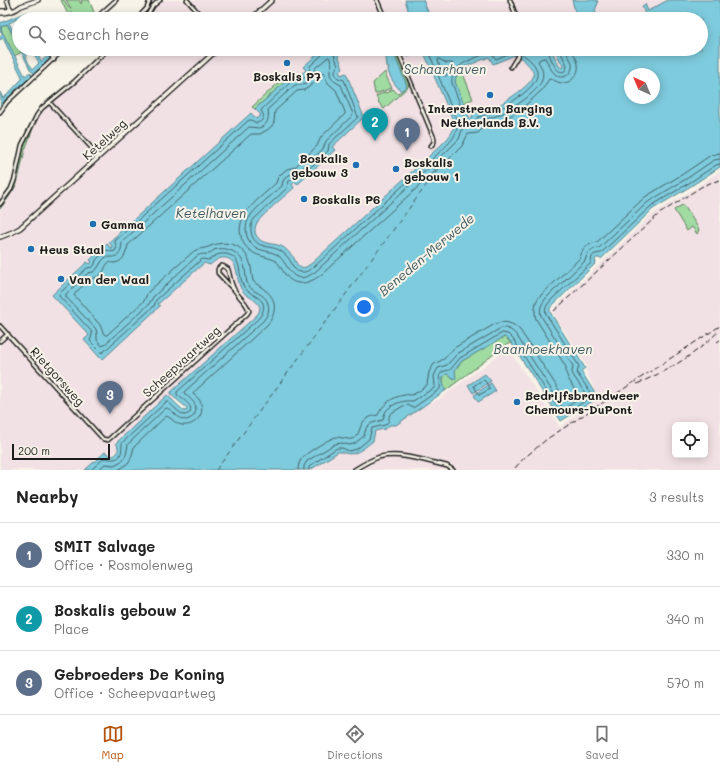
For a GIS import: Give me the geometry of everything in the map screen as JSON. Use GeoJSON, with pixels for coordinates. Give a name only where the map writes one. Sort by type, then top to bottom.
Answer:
{"type":"FeatureCollection","features":[{"type":"Feature","properties":{"kind":"street"},"geometry":{"type":"LineString","coordinates":[[7,0],[11,10]]}},
{"type":"Feature","properties":{"kind":"street"},"geometry":{"type":"LineString","coordinates":[[0,12],[11,10],[35,0]]}},
{"type":"Feature","properties":{"kind":"street"},"geometry":{"type":"LineString","coordinates":[[103,12],[116,0]]}},
{"type":"Feature","properties":{"kind":"street"},"geometry":{"type":"LineString","coordinates":[[143,12],[147,8],[150,0]]}},
{"type":"Feature","properties":{"kind":"street"},"geometry":{"type":"LineString","coordinates":[[149,12],[153,6],[160,0]]}},
{"type":"Feature","properties":{"kind":"street"},"geometry":{"type":"LineString","coordinates":[[187,0],[198,12]]}},
{"type":"Feature","properties":{"kind":"street"},"geometry":{"type":"LineString","coordinates":[[259,12],[272,0]]}},
{"type":"Feature","properties":{"kind":"street"},"geometry":{"type":"LineString","coordinates":[[377,0],[382,12]]}},
{"type":"Feature","properties":{"kind":"street"},"geometry":{"type":"LineString","coordinates":[[510,0],[514,12]]}},
{"type":"Feature","properties":{"kind":"street"},"geometry":{"type":"LineString","coordinates":[[0,112],[7,102],[56,56]]}},
{"type":"Feature","properties":{"kind":"street"},"geometry":{"type":"LineString","coordinates":[[0,204],[11,188],[15,178],[22,145],[37,115],[42,108],[74,82],[101,56]]}},
{"type":"Feature","properties":{"kind":"street","name":"Ketelweg"},"geometry":{"type":"LineString","coordinates":[[0,237],[20,228],[210,56]]}},
{"type":"Feature","properties":{"kind":"street"},"geometry":{"type":"LineString","coordinates":[[400,56],[434,138],[434,142],[431,146]]}},
{"type":"Feature","properties":{"kind":"street"},"geometry":{"type":"LineString","coordinates":[[511,67],[518,56]]}},
{"type":"Feature","properties":{"kind":"street"},"geometry":{"type":"LineString","coordinates":[[49,102],[100,156]]}},
{"type":"Feature","properties":{"kind":"street","name":"Scheepvaartweg"},"geometry":{"type":"LineString","coordinates":[[103,439],[108,440],[247,314],[249,311],[246,304],[218,273],[221,266],[228,269],[233,289]]}},
{"type":"Feature","properties":{"kind":"street","name":"Rietgorsweg"},"geometry":{"type":"LineString","coordinates":[[0,326],[103,439]]}},
{"type":"Feature","properties":{"kind":"street"},"geometry":{"type":"LineString","coordinates":[[0,341],[8,334]]}},
{"type":"Feature","properties":{"kind":"street"},"geometry":{"type":"LineString","coordinates":[[354,470],[368,461],[379,457],[398,456],[447,466],[453,470]]}},
{"type":"Feature","properties":{"kind":"shaded area"},"geometry":{"type":"Polygon","coordinates":[[[153,0],[675,0],[664,12],[143,12],[153,0]]]}},
{"type":"Feature","properties":{"kind":"shaded area"},"geometry":{"type":"Polygon","coordinates":[[[99,56],[610,56],[253,331],[95,470],[0,470],[0,203],[11,194],[35,122],[47,102],[81,74],[99,56]]]}},
{"type":"Feature","properties":{"kind":"shaded area"},"geometry":{"type":"Polygon","coordinates":[[[720,171],[720,470],[290,470],[439,399],[508,348],[560,427],[598,398],[585,368],[587,367],[552,310],[652,214],[694,189],[720,171]]]}},
{"type":"Feature","properties":{"kind":"green space"},"geometry":{"type":"Polygon","coordinates":[[[61,0],[64,0],[69,8],[71,8],[66,0],[79,0],[81,4],[81,0],[89,0],[94,12],[73,12],[67,12],[61,0]]]}},
{"type":"Feature","properties":{"kind":"green space"},"geometry":{"type":"Polygon","coordinates":[[[7,24],[12,33],[12,52],[2,32],[1,27],[7,24]]]}},
{"type":"Feature","properties":{"kind":"green space"},"geometry":{"type":"Polygon","coordinates":[[[395,56],[397,56],[409,86],[384,109],[378,102],[379,101],[376,96],[393,89],[398,94],[407,86],[395,56]]]}},
{"type":"Feature","properties":{"kind":"green space"},"geometry":{"type":"Polygon","coordinates":[[[294,71],[295,73],[255,109],[252,107],[286,76],[294,71]]]}},
{"type":"Feature","properties":{"kind":"green space"},"geometry":{"type":"Polygon","coordinates":[[[462,71],[473,99],[463,103],[455,82],[456,76],[462,71]]]}},
{"type":"Feature","properties":{"kind":"green space"},"geometry":{"type":"Polygon","coordinates":[[[385,72],[392,88],[375,94],[373,83],[385,72]]]}},
{"type":"Feature","properties":{"kind":"green space"},"geometry":{"type":"Polygon","coordinates":[[[35,123],[25,150],[17,184],[0,209],[0,205],[9,193],[15,180],[22,151],[28,135],[35,123]]]}},
{"type":"Feature","properties":{"kind":"green space"},"geometry":{"type":"Polygon","coordinates":[[[682,205],[685,207],[697,226],[699,230],[697,234],[692,227],[687,231],[674,210],[682,205]]]}},
{"type":"Feature","properties":{"kind":"green space"},"geometry":{"type":"Polygon","coordinates":[[[503,337],[511,343],[506,345],[445,391],[443,381],[444,375],[450,375],[454,379],[455,370],[462,361],[503,337]]]}},
{"type":"Feature","properties":{"kind":"water"},"geometry":{"type":"Polygon","coordinates":[[[405,0],[423,0],[428,12],[409,12],[405,0]]]}},
{"type":"Feature","properties":{"kind":"water"},"geometry":{"type":"Polygon","coordinates":[[[572,0],[597,0],[598,3],[596,12],[575,12],[572,0]]]}},
{"type":"Feature","properties":{"kind":"water"},"geometry":{"type":"Polygon","coordinates":[[[668,0],[720,0],[720,167],[653,209],[601,259],[596,258],[596,263],[550,308],[550,312],[585,368],[581,371],[598,398],[561,421],[510,341],[504,337],[462,361],[455,370],[456,378],[454,379],[448,374],[443,378],[445,391],[396,425],[390,425],[385,429],[375,431],[373,441],[362,449],[351,454],[338,452],[310,470],[85,470],[105,452],[111,456],[115,455],[118,449],[116,443],[167,395],[184,411],[187,410],[187,408],[170,394],[171,392],[257,315],[260,307],[259,304],[242,290],[235,267],[230,260],[221,258],[210,265],[204,263],[158,304],[160,306],[102,360],[84,340],[89,335],[52,295],[87,262],[90,264],[92,262],[90,260],[107,244],[112,249],[113,248],[109,242],[251,113],[256,119],[261,115],[255,109],[295,73],[299,76],[306,70],[303,67],[315,56],[339,56],[343,68],[339,71],[341,75],[346,73],[364,117],[332,147],[335,150],[298,184],[295,182],[292,184],[294,188],[273,206],[256,225],[256,234],[261,241],[283,247],[292,255],[301,268],[312,263],[440,146],[452,131],[454,124],[453,120],[425,56],[513,56],[493,64],[489,57],[462,68],[462,71],[456,76],[455,82],[470,119],[473,118],[471,111],[472,109],[478,113],[485,112],[518,93],[533,77],[530,67],[517,56],[554,56],[559,66],[562,68],[563,66],[558,56],[708,56],[708,12],[644,12],[642,6],[645,4],[648,11],[668,0]]]}},
{"type":"Feature","properties":{"kind":"water"},"geometry":{"type":"Polygon","coordinates":[[[12,18],[12,22],[9,23],[12,33],[7,24],[1,27],[1,33],[0,23],[12,18]]]}},
{"type":"Feature","properties":{"kind":"water"},"geometry":{"type":"Polygon","coordinates":[[[3,33],[12,51],[12,56],[15,56],[25,76],[30,72],[32,75],[18,89],[15,90],[14,94],[9,99],[7,98],[5,100],[0,110],[0,92],[3,98],[22,79],[22,77],[3,38],[0,40],[0,36],[3,33]]]}},
{"type":"Feature","properties":{"kind":"water"},"geometry":{"type":"Polygon","coordinates":[[[24,56],[26,56],[33,69],[39,63],[35,56],[38,56],[41,61],[47,56],[54,56],[35,73],[31,71],[24,56]]]}},
{"type":"Feature","properties":{"kind":"water"},"geometry":{"type":"Polygon","coordinates":[[[386,56],[395,56],[407,86],[401,91],[393,81],[388,70],[389,68],[387,67],[386,56]]]}},
{"type":"Feature","properties":{"kind":"water"},"geometry":{"type":"Polygon","coordinates":[[[485,374],[491,381],[473,393],[468,385],[485,374]]]}},
{"type":"Feature","properties":{"kind":"water"},"geometry":{"type":"Polygon","coordinates":[[[491,383],[496,391],[478,402],[474,395],[491,383]]]}},
{"type":"Feature","properties":{"kind":"ferry route"},"geometry":{"type":"LineString","coordinates":[[216,470],[436,172],[433,168]]}},
{"type":"Feature","properties":{"kind":"railway"},"geometry":{"type":"LineString","coordinates":[[554,311],[659,214],[701,187],[720,180]]}},
{"type":"Feature","properties":{"kind":"railway"},"geometry":{"type":"LineString","coordinates":[[515,468],[523,459],[547,439],[720,326]]}},
{"type":"Feature","properties":{"kind":"railway"},"geometry":{"type":"LineString","coordinates":[[637,384],[685,359],[703,346],[719,331]]}},
{"type":"Feature","properties":{"kind":"place","name":"Boskalis P7"},"geometry":{"type":"Point","coordinates":[287,63]}},
{"type":"Feature","properties":{"kind":"place","name":"Interstream Barging Netherlands B.V."},"geometry":{"type":"Point","coordinates":[490,95]}},
{"type":"Feature","properties":{"kind":"place","name":"Boskalis gebouw 2"},"geometry":{"type":"Point","coordinates":[375,141]}},
{"type":"Feature","properties":{"kind":"place","name":"SMIT Salvage"},"geometry":{"type":"Point","coordinates":[407,151]}},
{"type":"Feature","properties":{"kind":"place","name":"Boskalis gebouw 3"},"geometry":{"type":"Point","coordinates":[356,165]}},
{"type":"Feature","properties":{"kind":"place","name":"Boskalis gebouw 1"},"geometry":{"type":"Point","coordinates":[396,169]}},
{"type":"Feature","properties":{"kind":"place","name":"Boskalis P6"},"geometry":{"type":"Point","coordinates":[304,199]}},
{"type":"Feature","properties":{"kind":"place","name":"Gamma"},"geometry":{"type":"Point","coordinates":[93,224]}},
{"type":"Feature","properties":{"kind":"place","name":"Heus Staal"},"geometry":{"type":"Point","coordinates":[31,249]}},
{"type":"Feature","properties":{"kind":"place","name":"Van der Waal"},"geometry":{"type":"Point","coordinates":[61,279]}},
{"type":"Feature","properties":{"kind":"place","name":"Bedrijfsbrandweer Chemours-DuPont"},"geometry":{"type":"Point","coordinates":[517,402]}},
{"type":"Feature","properties":{"kind":"place","name":"Gebroeders De Koning"},"geometry":{"type":"Point","coordinates":[110,414]}},
{"type":"Feature","properties":{"kind":"water label","name":"Schaarhaven"},"geometry":{"type":"Point","coordinates":[445,68]}},
{"type":"Feature","properties":{"kind":"water label","name":"Ketelhaven"},"geometry":{"type":"Point","coordinates":[211,212]}},
{"type":"Feature","properties":{"kind":"water label","name":"Beneden-Merwede"},"geometry":{"type":"Point","coordinates":[426,254]}},
{"type":"Feature","properties":{"kind":"water label","name":"Baanhoekhaven"},"geometry":{"type":"Point","coordinates":[543,348]}}]}
